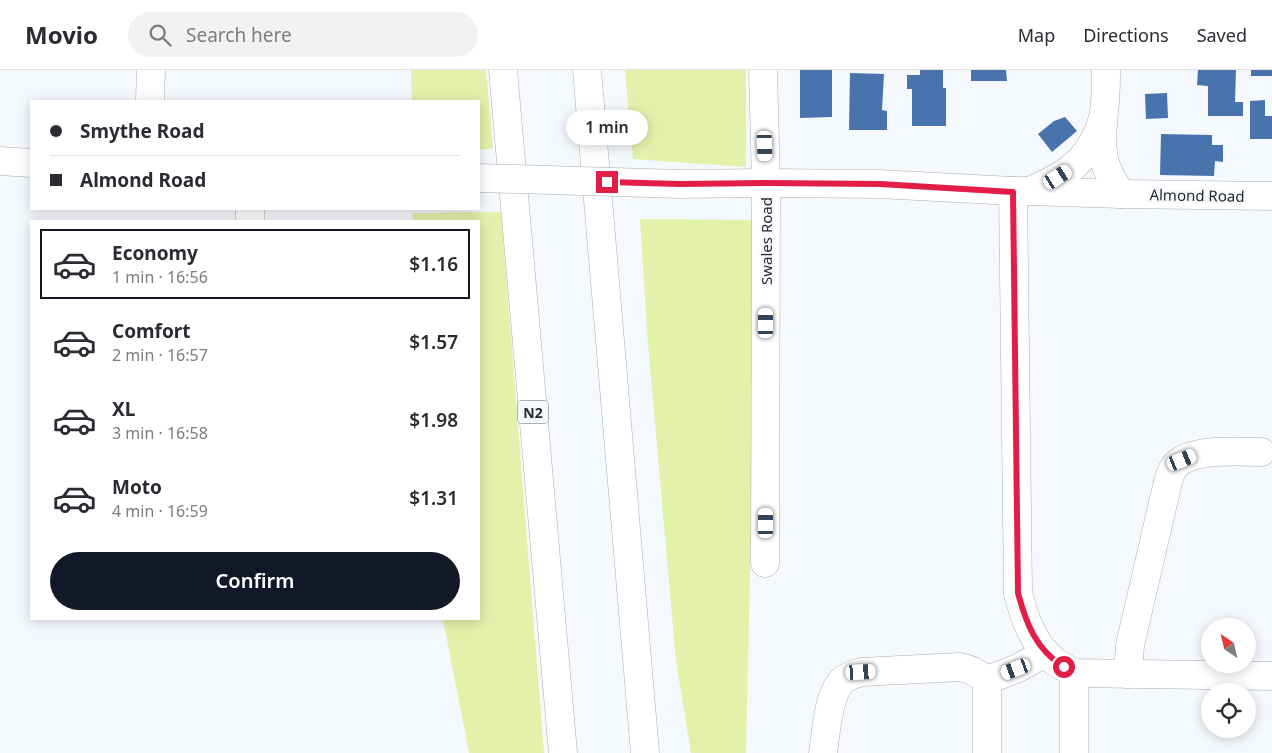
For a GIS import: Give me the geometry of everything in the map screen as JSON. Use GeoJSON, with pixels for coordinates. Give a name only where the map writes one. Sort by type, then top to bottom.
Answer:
{"type":"FeatureCollection","features":[{"type":"Feature","properties":{"kind":"main road"},"geometry":{"type":"LineString","coordinates":[[150,100],[151,70]]}},
{"type":"Feature","properties":{"kind":"main road","name":"N2"},"geometry":{"type":"LineString","coordinates":[[503,70],[562,753]]}},
{"type":"Feature","properties":{"kind":"main road"},"geometry":{"type":"LineString","coordinates":[[587,70],[645,753]]}},
{"type":"Feature","properties":{"kind":"main road","name":"Swales Road"},"geometry":{"type":"LineString","coordinates":[[763,70],[766,183],[766,563]]}},
{"type":"Feature","properties":{"kind":"main road"},"geometry":{"type":"LineString","coordinates":[[1106,70],[1102,141],[1108,172],[1121,194]]}},
{"type":"Feature","properties":{"kind":"main road"},"geometry":{"type":"LineString","coordinates":[[1103,120],[1094,141],[1070,170],[1058,177],[1022,191],[1018,593],[1025,618],[1035,638],[1046,653],[1054,661],[1074,673],[1272,676]]}},
{"type":"Feature","properties":{"kind":"main road"},"geometry":{"type":"LineString","coordinates":[[0,161],[30,163]]}},
{"type":"Feature","properties":{"kind":"main road","name":"Almond Road"},"geometry":{"type":"LineString","coordinates":[[480,178],[680,184],[880,184],[1022,191],[1272,196]]}},
{"type":"Feature","properties":{"kind":"main road"},"geometry":{"type":"LineString","coordinates":[[1128,674],[1130,645],[1167,486],[1175,466],[1182,460],[1196,454],[1262,452]]}},
{"type":"Feature","properties":{"kind":"main road"},"geometry":{"type":"LineString","coordinates":[[987,680],[1016,669],[1046,653]]}},
{"type":"Feature","properties":{"kind":"main road"},"geometry":{"type":"LineString","coordinates":[[823,753],[831,700],[842,681],[850,676],[861,672],[960,667],[977,672],[987,680]]}},
{"type":"Feature","properties":{"kind":"main road"},"geometry":{"type":"LineString","coordinates":[[1074,673],[1074,753]]}},
{"type":"Feature","properties":{"kind":"main road"},"geometry":{"type":"LineString","coordinates":[[987,680],[987,753]]}},
{"type":"Feature","properties":{"kind":"green space"},"geometry":{"type":"Polygon","coordinates":[[[411,70],[486,70],[493,148],[480,150],[480,100],[412,100],[411,70]]]}},
{"type":"Feature","properties":{"kind":"green space"},"geometry":{"type":"Polygon","coordinates":[[[625,70],[746,70],[746,167],[633,159],[625,70]]]}},
{"type":"Feature","properties":{"kind":"green space"},"geometry":{"type":"Polygon","coordinates":[[[501,212],[544,753],[469,753],[443,620],[480,620],[480,220],[413,220],[412,213],[501,212]]]}},
{"type":"Feature","properties":{"kind":"green space"},"geometry":{"type":"Polygon","coordinates":[[[640,219],[755,220],[754,389],[746,753],[691,753],[676,661],[648,344],[640,219]]]}},
{"type":"Feature","properties":{"kind":"building"},"geometry":{"type":"Polygon","coordinates":[[[800,70],[832,70],[832,117],[800,118],[800,70]]]}},
{"type":"Feature","properties":{"kind":"building"},"geometry":{"type":"Polygon","coordinates":[[[920,70],[943,70],[943,88],[946,88],[946,126],[912,126],[912,89],[907,89],[907,75],[920,75],[920,70]]]}},
{"type":"Feature","properties":{"kind":"building"},"geometry":{"type":"Polygon","coordinates":[[[971,70],[1006,70],[1007,81],[971,81],[971,70]]]}},
{"type":"Feature","properties":{"kind":"building"},"geometry":{"type":"Polygon","coordinates":[[[1198,70],[1236,70],[1235,102],[1243,102],[1243,116],[1208,116],[1208,86],[1197,85],[1198,70]]]}},
{"type":"Feature","properties":{"kind":"building"},"geometry":{"type":"Polygon","coordinates":[[[1251,70],[1272,70],[1272,76],[1251,76],[1251,70]]]}},
{"type":"Feature","properties":{"kind":"building"},"geometry":{"type":"Polygon","coordinates":[[[850,73],[884,74],[882,110],[887,111],[887,130],[849,130],[850,73]]]}},
{"type":"Feature","properties":{"kind":"building"},"geometry":{"type":"Polygon","coordinates":[[[1167,93],[1168,118],[1146,119],[1145,94],[1167,93]]]}},
{"type":"Feature","properties":{"kind":"building"},"geometry":{"type":"Polygon","coordinates":[[[1265,100],[1265,116],[1272,116],[1272,139],[1250,139],[1250,101],[1265,100]]]}},
{"type":"Feature","properties":{"kind":"building"},"geometry":{"type":"Polygon","coordinates":[[[1065,117],[1077,131],[1052,152],[1038,134],[1054,121],[1065,117]]]}},
{"type":"Feature","properties":{"kind":"building"},"geometry":{"type":"Polygon","coordinates":[[[1161,134],[1212,135],[1212,145],[1223,145],[1223,162],[1215,161],[1214,176],[1160,175],[1161,134]]]}},
{"type":"Feature","properties":{"kind":"route"},"geometry":{"type":"LineString","coordinates":[[607,182],[880,184],[1013,192],[1018,593],[1025,618],[1035,638],[1054,661],[1064,667]]}}]}
